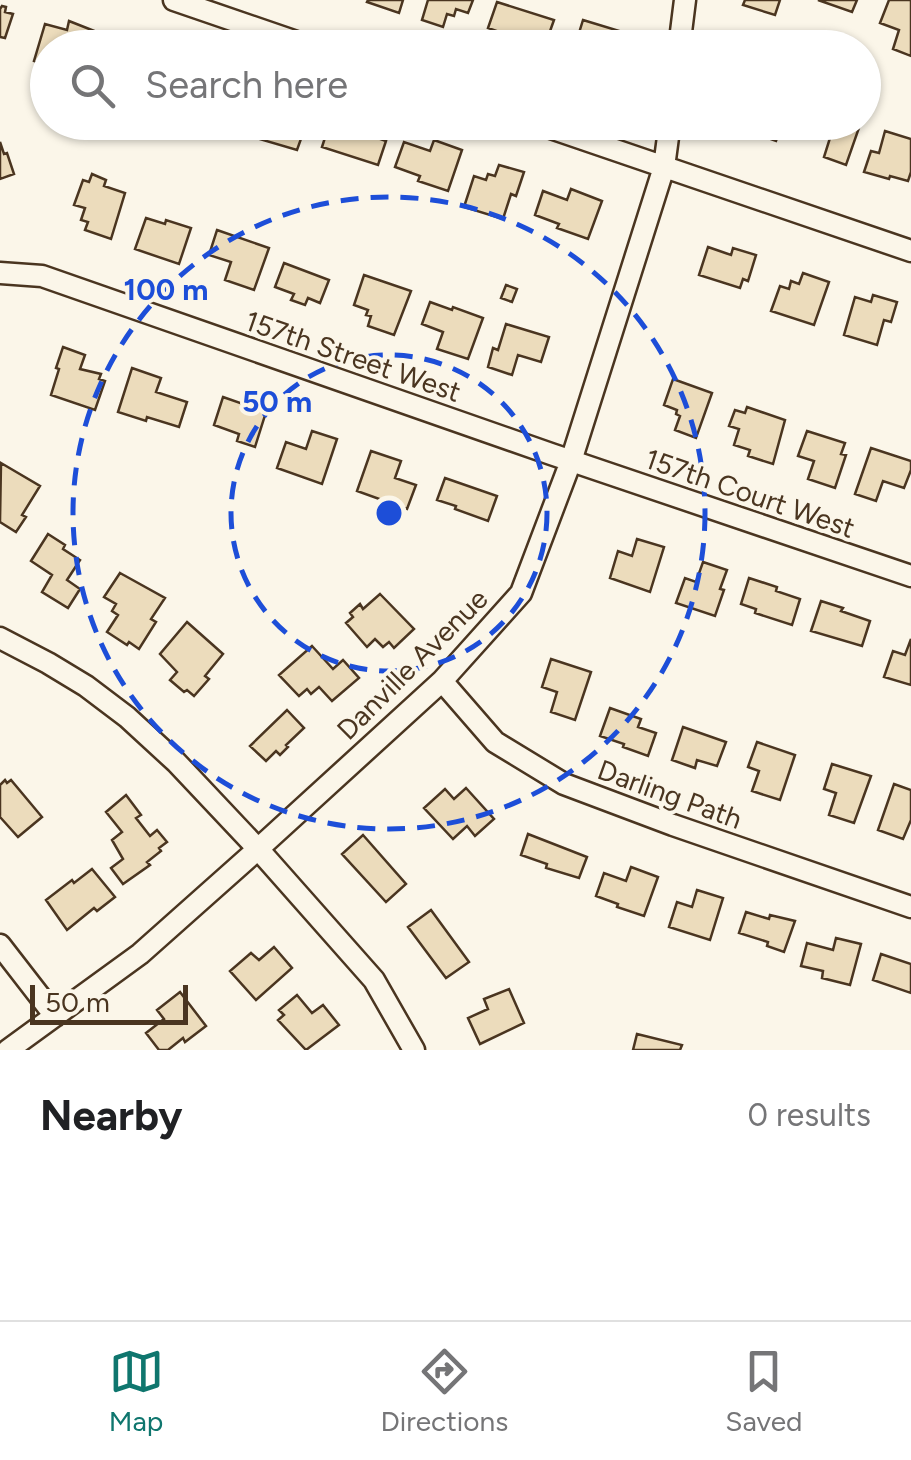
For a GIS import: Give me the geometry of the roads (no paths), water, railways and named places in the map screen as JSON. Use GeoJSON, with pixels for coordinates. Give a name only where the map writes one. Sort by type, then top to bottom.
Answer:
{"type":"FeatureCollection","features":[{"type":"Feature","properties":{"kind":"street"},"geometry":{"type":"LineString","coordinates":[[174,0],[262,30]]}},
{"type":"Feature","properties":{"kind":"street"},"geometry":{"type":"LineString","coordinates":[[681,30],[684,0]]}},
{"type":"Feature","properties":{"kind":"street"},"geometry":{"type":"LineString","coordinates":[[584,140],[911,251]]}},
{"type":"Feature","properties":{"kind":"street","name":"Danville Avenue"},"geometry":{"type":"LineString","coordinates":[[8,1050],[140,954],[258,849],[442,681],[521,592],[572,461],[664,168],[668,140]]}},
{"type":"Feature","properties":{"kind":"street","name":"157th Street West"},"geometry":{"type":"LineString","coordinates":[[0,274],[42,276],[572,461]]}},
{"type":"Feature","properties":{"kind":"street","name":"157th Court West"},"geometry":{"type":"LineString","coordinates":[[572,461],[911,576]]}},
{"type":"Feature","properties":{"kind":"street"},"geometry":{"type":"LineString","coordinates":[[0,638],[86,686],[176,762],[374,980],[414,1050]]}},
{"type":"Feature","properties":{"kind":"street","name":"Darling Path"},"geometry":{"type":"LineString","coordinates":[[442,681],[494,742],[564,784],[911,907]]}},
{"type":"Feature","properties":{"kind":"street"},"geometry":{"type":"LineString","coordinates":[[0,945],[56,1016]]}}]}
